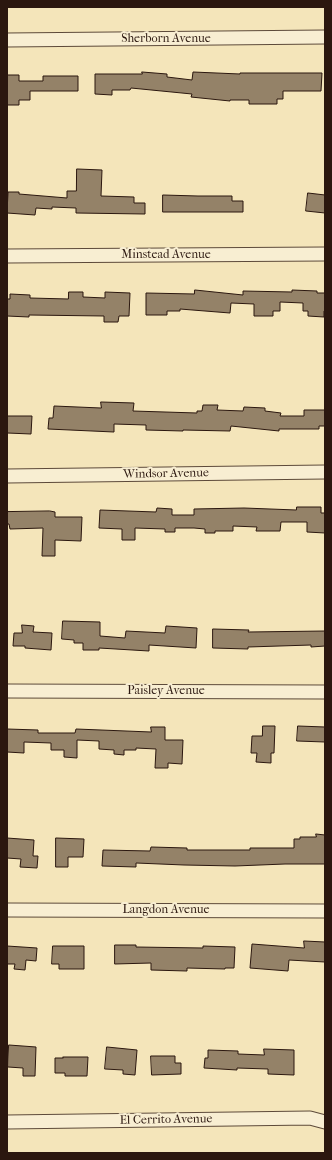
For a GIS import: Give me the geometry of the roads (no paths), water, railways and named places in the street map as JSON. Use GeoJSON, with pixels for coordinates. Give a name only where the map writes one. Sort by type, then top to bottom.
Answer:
{"type":"FeatureCollection","features":[{"type":"Feature","properties":{"kind":"street","name":"Sherborn Avenue"},"geometry":{"type":"LineString","coordinates":[[7,40],[325,37]]}},
{"type":"Feature","properties":{"kind":"street","name":"Minstead Avenue"},"geometry":{"type":"LineString","coordinates":[[7,256],[325,254]]}},
{"type":"Feature","properties":{"kind":"street","name":"Windsor Avenue"},"geometry":{"type":"LineString","coordinates":[[7,476],[325,472]]}},
{"type":"Feature","properties":{"kind":"street","name":"Paisley Avenue"},"geometry":{"type":"LineString","coordinates":[[7,691],[325,692]]}},
{"type":"Feature","properties":{"kind":"street","name":"Langdon Avenue"},"geometry":{"type":"LineString","coordinates":[[7,910],[325,911]]}},
{"type":"Feature","properties":{"kind":"street","name":"El Cerrito Avenue"},"geometry":{"type":"LineString","coordinates":[[7,1122],[310,1118],[325,1122]]}}]}
